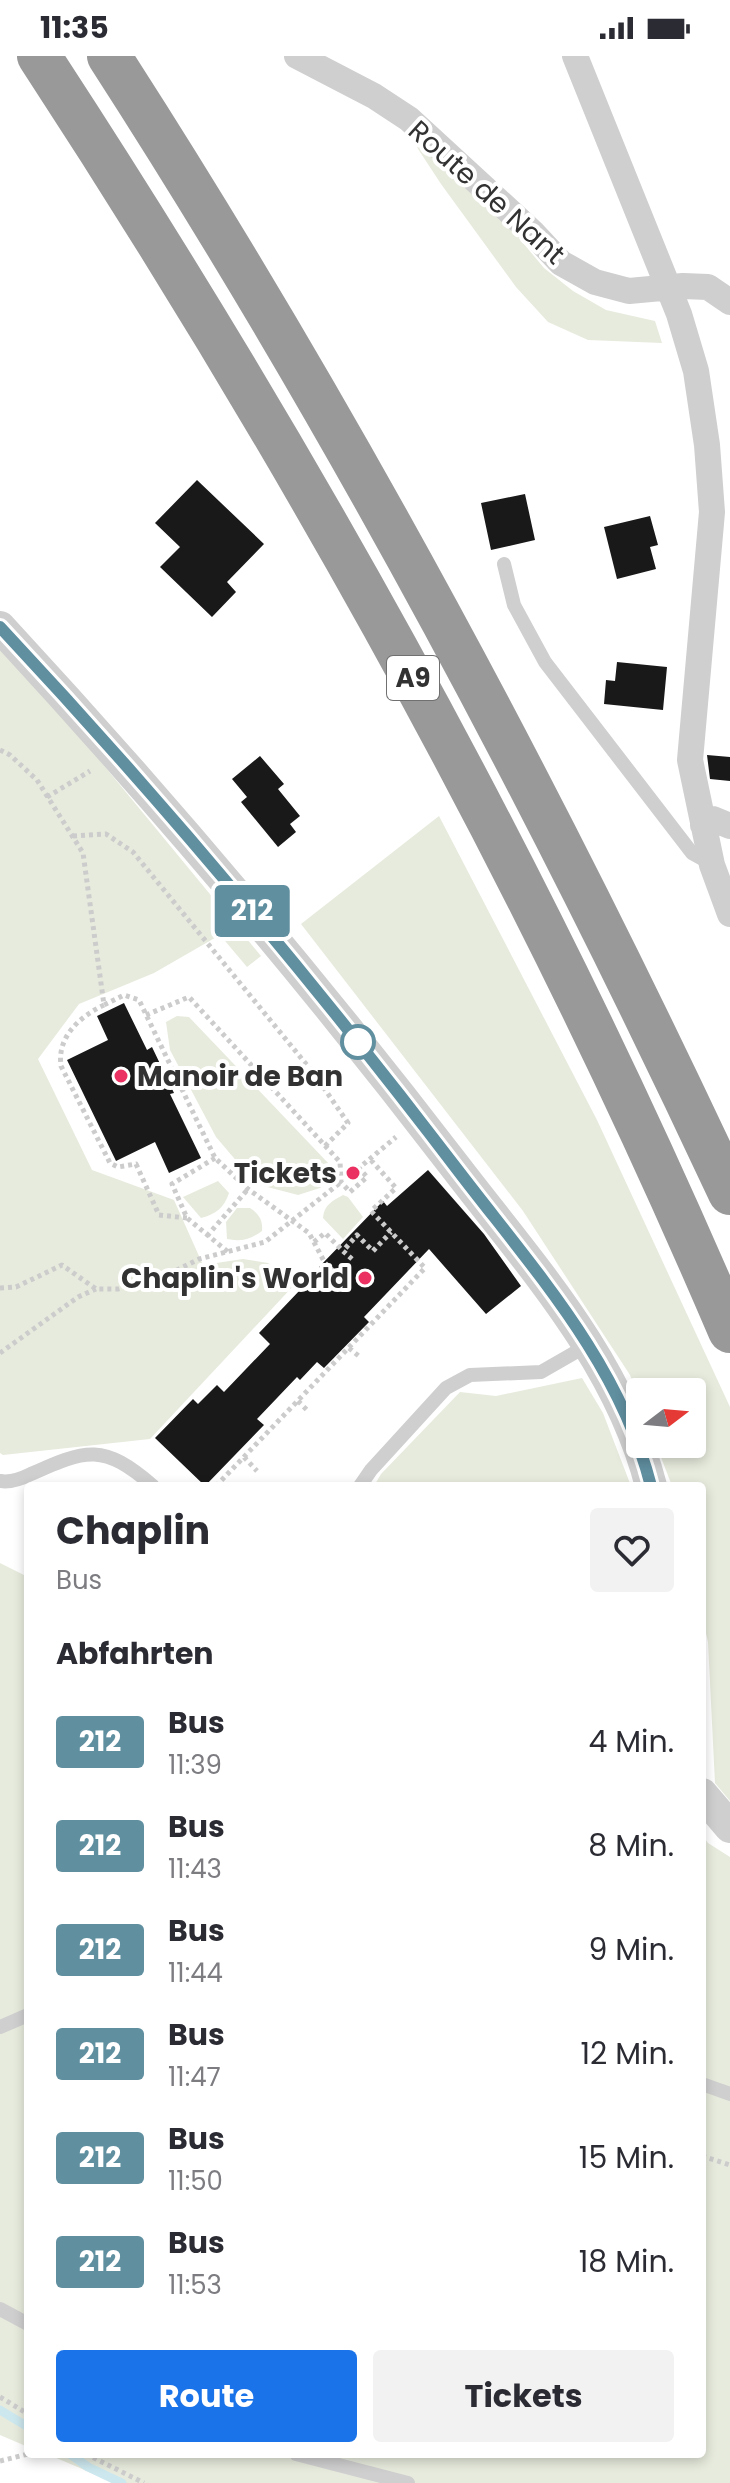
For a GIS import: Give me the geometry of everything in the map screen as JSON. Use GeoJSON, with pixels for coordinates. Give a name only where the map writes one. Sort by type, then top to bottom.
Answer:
{"type":"FeatureCollection","features":[{"type":"Feature","properties":{"kind":"highway","name":"A9"},"geometry":{"type":"LineString","coordinates":[[39,56],[116,174],[288,456],[427,703],[571,986],[730,1331]]}},
{"type":"Feature","properties":{"kind":"highway","name":"A9"},"geometry":{"type":"LineString","coordinates":[[109,56],[253,285],[470,668],[553,827],[730,1193]]}},
{"type":"Feature","properties":{"kind":"street","name":"Route de Nant"},"geometry":{"type":"LineString","coordinates":[[297,56],[374,96],[409,119],[533,233],[561,263],[595,282],[614,288],[639,291],[708,287],[730,302]]}},
{"type":"Feature","properties":{"kind":"street"},"geometry":{"type":"LineString","coordinates":[[575,56],[679,314],[696,371],[707,445],[712,512],[690,760],[712,865],[730,914]]}},
{"type":"Feature","properties":{"kind":"street"},"geometry":{"type":"LineString","coordinates":[[0,627],[135,774],[277,941],[551,1290],[588,1344],[628,1415],[650,1482]]}},
{"type":"Feature","properties":{"kind":"street"},"geometry":{"type":"LineString","coordinates":[[703,825],[713,819],[730,826]]}},
{"type":"Feature","properties":{"kind":"street"},"geometry":{"type":"LineString","coordinates":[[706,1799],[730,1827]]}},
{"type":"Feature","properties":{"kind":"lane"},"geometry":{"type":"LineString","coordinates":[[504,564],[514,605],[545,662],[692,853],[712,865]]}},
{"type":"Feature","properties":{"kind":"lane"},"geometry":{"type":"LineString","coordinates":[[363,1482],[446,1388],[470,1375],[541,1372],[588,1344]]}},
{"type":"Feature","properties":{"kind":"lane"},"geometry":{"type":"LineString","coordinates":[[0,1481],[8,1483],[26,1477],[68,1457],[95,1454],[114,1458],[148,1482]]}},
{"type":"Feature","properties":{"kind":"lane"},"geometry":{"type":"LineString","coordinates":[[0,2027],[24,2017]]}},
{"type":"Feature","properties":{"kind":"lane"},"geometry":{"type":"LineString","coordinates":[[706,2085],[730,2094]]}},
{"type":"Feature","properties":{"kind":"lane"},"geometry":{"type":"LineString","coordinates":[[0,2309],[24,2322]]}},
{"type":"Feature","properties":{"kind":"lane"},"geometry":{"type":"LineString","coordinates":[[311,2458],[408,2483]]}},
{"type":"Feature","properties":{"kind":"path"},"geometry":{"type":"LineString","coordinates":[[0,750],[10,755],[37,780],[83,853],[104,1005]]}},
{"type":"Feature","properties":{"kind":"path"},"geometry":{"type":"LineString","coordinates":[[47,797],[90,771]]}},
{"type":"Feature","properties":{"kind":"path"},"geometry":{"type":"LineString","coordinates":[[72,836],[106,834],[133,852],[295,1050],[348,1123],[324,1147]]}},
{"type":"Feature","properties":{"kind":"path"},"geometry":{"type":"LineString","coordinates":[[187,1218],[159,1215],[136,1164],[118,1167],[110,1163],[61,1066],[59,1051],[81,1016],[124,995],[139,1000],[215,1158],[248,1189],[309,1233],[325,1263],[337,1275]]}},
{"type":"Feature","properties":{"kind":"path"},"geometry":{"type":"LineString","coordinates":[[146,1015],[189,997],[340,1162],[341,1182],[350,1192],[367,1177],[359,1168],[370,1159],[396,1188],[371,1211],[425,1268],[220,1482]]}},
{"type":"Feature","properties":{"kind":"path"},"geometry":{"type":"LineString","coordinates":[[215,1158],[172,1184],[187,1218],[228,1252]]}},
{"type":"Feature","properties":{"kind":"path"},"geometry":{"type":"LineString","coordinates":[[0,1353],[78,1297],[96,1289],[118,1289],[153,1279],[199,1259],[265,1242],[341,1182]]}},
{"type":"Feature","properties":{"kind":"path"},"geometry":{"type":"LineString","coordinates":[[207,1236],[248,1189]]}},
{"type":"Feature","properties":{"kind":"path"},"geometry":{"type":"LineString","coordinates":[[343,1251],[357,1235],[373,1251],[391,1232]]}},
{"type":"Feature","properties":{"kind":"path"},"geometry":{"type":"LineString","coordinates":[[314,1242],[325,1233],[352,1259]]}},
{"type":"Feature","properties":{"kind":"path"},"geometry":{"type":"LineString","coordinates":[[0,1288],[16,1287],[62,1265],[96,1289]]}},
{"type":"Feature","properties":{"kind":"path"},"geometry":{"type":"LineString","coordinates":[[349,1347],[360,1357]]}},
{"type":"Feature","properties":{"kind":"path"},"geometry":{"type":"LineString","coordinates":[[298,1401],[309,1412]]}},
{"type":"Feature","properties":{"kind":"path"},"geometry":{"type":"LineString","coordinates":[[244,1457],[257,1471]]}},
{"type":"Feature","properties":{"kind":"path"},"geometry":{"type":"LineString","coordinates":[[706,2157],[730,2165]]}},
{"type":"Feature","properties":{"kind":"path"},"geometry":{"type":"LineString","coordinates":[[0,2397],[24,2412]]}},
{"type":"Feature","properties":{"kind":"path"},"geometry":{"type":"LineString","coordinates":[[0,2461],[24,2455]]}},
{"type":"Feature","properties":{"kind":"path"},"geometry":{"type":"LineString","coordinates":[[94,2458],[144,2483]]}},
{"type":"Feature","properties":{"kind":"shaded area"},"geometry":{"type":"Polygon","coordinates":[[[405,129],[508,225],[544,268],[573,291],[606,310],[655,321],[662,343],[588,340],[548,322],[516,287],[405,129]]]}},
{"type":"Feature","properties":{"kind":"shaded area"},"geometry":{"type":"Polygon","coordinates":[[[0,649],[31,677],[261,956],[247,967],[220,935],[154,973],[79,1004],[38,1059],[92,1170],[174,1200],[203,1265],[243,1259],[268,1263],[296,1283],[150,1439],[3,1455],[0,1453],[0,649]]]}},
{"type":"Feature","properties":{"kind":"shaded area"},"geometry":{"type":"Polygon","coordinates":[[[439,816],[597,1120],[730,1407],[730,1801],[715,1783],[706,1633],[706,1482],[670,1482],[661,1458],[706,1458],[706,1378],[631,1378],[523,1211],[301,924],[439,816]]]}},
{"type":"Feature","properties":{"kind":"shaded area"},"geometry":{"type":"Polygon","coordinates":[[[177,1016],[189,1017],[329,1164],[332,1176],[320,1188],[298,1195],[256,1184],[216,1137],[170,1050],[166,1022],[177,1016]]]}},
{"type":"Feature","properties":{"kind":"shaded area"},"geometry":{"type":"Polygon","coordinates":[[[218,1181],[229,1193],[225,1203],[211,1215],[201,1218],[183,1197],[218,1181]]]}},
{"type":"Feature","properties":{"kind":"shaded area"},"geometry":{"type":"Polygon","coordinates":[[[343,1195],[363,1217],[343,1239],[323,1218],[332,1201],[343,1195]]]}},
{"type":"Feature","properties":{"kind":"shaded area"},"geometry":{"type":"Polygon","coordinates":[[[237,1208],[250,1208],[256,1213],[261,1220],[262,1231],[246,1239],[227,1239],[226,1222],[237,1208]]]}},
{"type":"Feature","properties":{"kind":"shaded area"},"geometry":{"type":"Polygon","coordinates":[[[582,1378],[603,1413],[629,1482],[376,1482],[460,1392],[496,1396],[582,1378]]]}},
{"type":"Feature","properties":{"kind":"shaded area"},"geometry":{"type":"Polygon","coordinates":[[[0,1563],[24,1575],[24,2445],[0,2435],[0,1563]]]}},
{"type":"Feature","properties":{"kind":"shaded area"},"geometry":{"type":"Polygon","coordinates":[[[706,1840],[730,1857],[730,2483],[115,2483],[56,2458],[706,2458],[706,1840]]]}},
{"type":"Feature","properties":{"kind":"building"},"geometry":{"type":"Polygon","coordinates":[[[197,480],[264,544],[227,582],[236,592],[212,617],[160,567],[180,547],[155,523],[197,480]]]}},
{"type":"Feature","properties":{"kind":"building"},"geometry":{"type":"Polygon","coordinates":[[[525,494],[535,540],[491,550],[481,503],[525,494]]]}},
{"type":"Feature","properties":{"kind":"building"},"geometry":{"type":"Polygon","coordinates":[[[650,516],[658,545],[650,547],[656,569],[617,579],[604,527],[650,516]]]}},
{"type":"Feature","properties":{"kind":"building"},"geometry":{"type":"Polygon","coordinates":[[[617,662],[667,667],[663,710],[604,704],[606,680],[615,681],[617,662]]]}},
{"type":"Feature","properties":{"kind":"building"},"geometry":{"type":"Polygon","coordinates":[[[707,755],[730,757],[730,781],[710,779],[707,755]]]}},
{"type":"Feature","properties":{"kind":"building"},"geometry":{"type":"Polygon","coordinates":[[[260,756],[284,784],[278,789],[300,816],[290,824],[296,832],[278,847],[241,802],[247,797],[232,779],[260,756]]]}},
{"type":"Feature","properties":{"kind":"building","name":"Manoir de Ban"},"geometry":{"type":"Polygon","coordinates":[[[124,1003],[147,1050],[152,1047],[174,1093],[170,1094],[201,1158],[169,1173],[155,1142],[116,1161],[67,1060],[108,1040],[97,1016],[124,1003]]]}},
{"type":"Feature","properties":{"kind":"building"},"geometry":{"type":"Polygon","coordinates":[[[428,1170],[484,1234],[521,1286],[486,1314],[429,1249],[364,1317],[369,1322],[324,1368],[317,1362],[300,1380],[297,1377],[257,1419],[264,1425],[209,1482],[201,1482],[155,1438],[193,1399],[198,1404],[217,1385],[224,1392],[270,1344],[259,1333],[383,1201],[387,1206],[428,1170]]]}},
{"type":"Feature","properties":{"kind":"waterway"},"geometry":{"type":"LineString","coordinates":[[0,2410],[24,2425]]}},
{"type":"Feature","properties":{"kind":"waterway"},"geometry":{"type":"LineString","coordinates":[[76,2458],[122,2483]]}},
{"type":"Feature","properties":{"kind":"bus line","name":"212"},"geometry":{"type":"LineString","coordinates":[[0,627],[135,774],[277,941],[551,1290],[612,1383],[628,1415],[650,1482]]}},
{"type":"Feature","properties":{"kind":"place","name":"Manoir de Ban"},"geometry":{"type":"Point","coordinates":[121,1076]}},
{"type":"Feature","properties":{"kind":"place","name":"Tickets"},"geometry":{"type":"Point","coordinates":[353,1173]}},
{"type":"Feature","properties":{"kind":"place","name":"Chaplin's World"},"geometry":{"type":"Point","coordinates":[365,1278]}}]}
